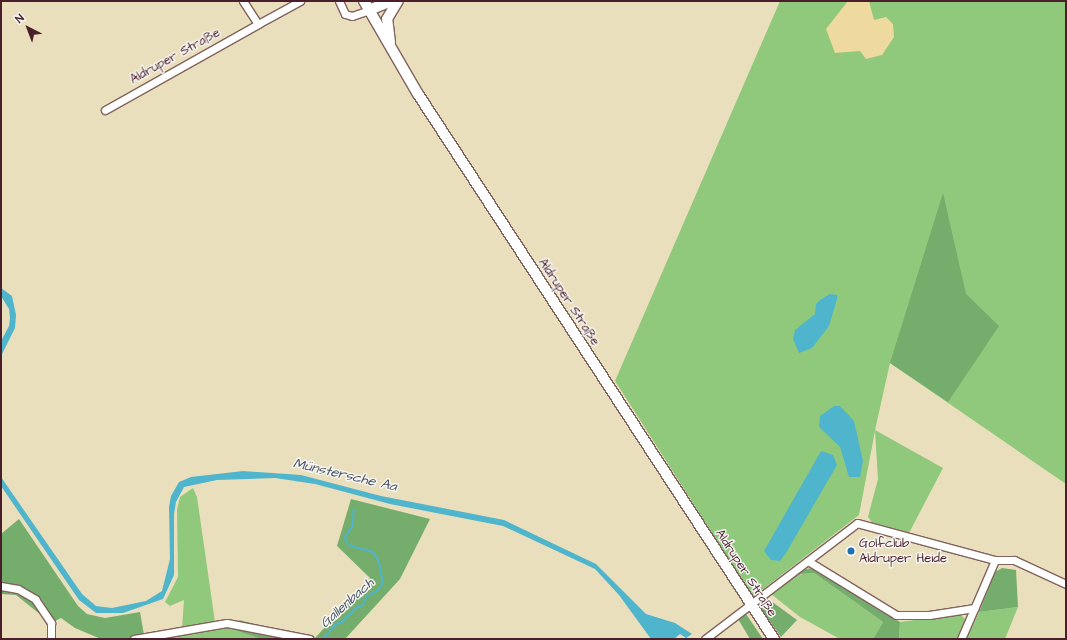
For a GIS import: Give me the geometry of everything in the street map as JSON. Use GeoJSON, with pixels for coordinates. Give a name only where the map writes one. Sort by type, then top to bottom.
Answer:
{"type":"FeatureCollection","features":[{"type":"Feature","properties":{"kind":"main road"},"geometry":{"type":"LineString","coordinates":[[366,6],[391,1]]}},
{"type":"Feature","properties":{"kind":"main road"},"geometry":{"type":"LineString","coordinates":[[391,48],[387,19],[398,1]]}},
{"type":"Feature","properties":{"kind":"main road","name":"Aldruper Straße"},"geometry":{"type":"LineString","coordinates":[[366,6],[426,107],[774,639]]}},
{"type":"Feature","properties":{"kind":"street"},"geometry":{"type":"LineString","coordinates":[[243,1],[258,24]]}},
{"type":"Feature","properties":{"kind":"street","name":"Aldruper Straße"},"geometry":{"type":"LineString","coordinates":[[104,110],[300,1]]}},
{"type":"Feature","properties":{"kind":"street"},"geometry":{"type":"LineString","coordinates":[[339,1],[345,14],[352,16],[366,6]]}},
{"type":"Feature","properties":{"kind":"street"},"geometry":{"type":"LineString","coordinates":[[705,639],[750,603],[857,523],[995,560],[1014,560],[1066,584]]}},
{"type":"Feature","properties":{"kind":"street"},"geometry":{"type":"LineString","coordinates":[[961,639],[995,560]]}},
{"type":"Feature","properties":{"kind":"street"},"geometry":{"type":"LineString","coordinates":[[808,561],[896,615],[929,615],[974,608]]}},
{"type":"Feature","properties":{"kind":"street"},"geometry":{"type":"LineString","coordinates":[[1,586],[18,589],[35,599],[51,622],[51,639]]}},
{"type":"Feature","properties":{"kind":"street"},"geometry":{"type":"LineString","coordinates":[[134,639],[227,623],[309,639]]}},
{"type":"Feature","properties":{"kind":"green space"},"geometry":{"type":"Polygon","coordinates":[[[780,1],[1066,1],[1066,484],[890,363],[875,430],[943,468],[909,533],[873,524],[868,517],[878,479],[875,431],[859,515],[753,597],[615,381],[780,1]]]}},
{"type":"Feature","properties":{"kind":"green space"},"geometry":{"type":"Polygon","coordinates":[[[943,193],[966,294],[999,326],[948,402],[890,363],[943,193]]]}},
{"type":"Feature","properties":{"kind":"green space"},"geometry":{"type":"Polygon","coordinates":[[[193,488],[197,497],[215,622],[182,628],[184,600],[170,606],[165,602],[178,577],[177,510],[180,497],[193,488]]]}},
{"type":"Feature","properties":{"kind":"green space"},"geometry":{"type":"Polygon","coordinates":[[[351,499],[430,519],[400,579],[345,639],[318,639],[315,638],[370,578],[337,546],[351,499]]]}},
{"type":"Feature","properties":{"kind":"green space"},"geometry":{"type":"Polygon","coordinates":[[[19,519],[78,606],[87,614],[105,618],[140,612],[144,635],[126,639],[101,639],[75,628],[61,618],[51,623],[16,595],[1,594],[1,534],[19,519]]]}},
{"type":"Feature","properties":{"kind":"green space"},"geometry":{"type":"Polygon","coordinates":[[[815,567],[900,622],[899,639],[873,639],[883,622],[814,573],[801,574],[767,598],[797,620],[781,637],[759,606],[760,599],[795,572],[815,567]]]}},
{"type":"Feature","properties":{"kind":"green space"},"geometry":{"type":"Polygon","coordinates":[[[1002,568],[1016,570],[1018,607],[979,612],[995,572],[1002,568]]]}},
{"type":"Feature","properties":{"kind":"green space"},"geometry":{"type":"Polygon","coordinates":[[[814,573],[883,622],[873,639],[840,639],[800,617],[771,594],[802,574],[814,573]]]}},
{"type":"Feature","properties":{"kind":"green space"},"geometry":{"type":"Polygon","coordinates":[[[1018,607],[1005,639],[967,638],[979,612],[1018,607]]]}},
{"type":"Feature","properties":{"kind":"green space"},"geometry":{"type":"Polygon","coordinates":[[[746,614],[763,639],[750,639],[738,619],[746,614]]]}},
{"type":"Feature","properties":{"kind":"green space"},"geometry":{"type":"Polygon","coordinates":[[[960,614],[966,620],[958,639],[899,639],[900,622],[960,614]]]}},
{"type":"Feature","properties":{"kind":"green space"},"geometry":{"type":"Polygon","coordinates":[[[239,620],[315,639],[261,639],[235,630],[239,620]]]}},
{"type":"Feature","properties":{"kind":"green space"},"geometry":{"type":"Polygon","coordinates":[[[226,624],[237,626],[236,630],[261,639],[144,639],[226,624]]]}},
{"type":"Feature","properties":{"kind":"sand"},"geometry":{"type":"Polygon","coordinates":[[[848,1],[869,1],[874,20],[886,17],[893,24],[894,37],[882,55],[866,59],[860,51],[835,53],[826,29],[848,1]]]}},
{"type":"Feature","properties":{"kind":"water"},"geometry":{"type":"Polygon","coordinates":[[[1,288],[12,296],[16,315],[15,328],[1,356],[1,341],[9,326],[10,318],[9,309],[1,296],[1,288]]]}},
{"type":"Feature","properties":{"kind":"water"},"geometry":{"type":"Polygon","coordinates":[[[830,294],[837,295],[837,299],[829,326],[812,348],[799,353],[793,339],[795,330],[815,314],[816,304],[830,294]]]}},
{"type":"Feature","properties":{"kind":"water"},"geometry":{"type":"Polygon","coordinates":[[[834,406],[840,406],[854,421],[863,461],[860,477],[849,477],[840,447],[819,427],[820,416],[834,406]]]}},
{"type":"Feature","properties":{"kind":"water"},"geometry":{"type":"Polygon","coordinates":[[[821,451],[833,455],[837,465],[786,553],[780,561],[771,560],[764,551],[821,451]]]}},
{"type":"Feature","properties":{"kind":"water"},"geometry":{"type":"Polygon","coordinates":[[[243,471],[301,475],[381,496],[504,520],[596,564],[646,614],[675,623],[692,634],[686,638],[680,634],[674,639],[651,639],[619,595],[595,569],[503,526],[390,504],[315,484],[275,478],[217,480],[184,487],[176,502],[174,514],[174,575],[163,599],[123,613],[96,613],[79,600],[1,486],[1,477],[82,594],[96,606],[112,608],[146,601],[162,591],[170,559],[169,507],[171,496],[179,482],[191,477],[243,471]]]}},
{"type":"Feature","properties":{"kind":"waterway","name":"Gallenbach"},"geometry":{"type":"LineString","coordinates":[[323,639],[336,624],[342,622],[356,608],[363,605],[366,597],[377,591],[383,583],[379,562],[373,552],[350,546],[346,542],[345,537],[352,527],[354,509]]}},
{"type":"Feature","properties":{"kind":"place","name":"Golfclub Aldruper Heide"},"geometry":{"type":"Point","coordinates":[851,551]}},
{"type":"Feature","properties":{"kind":"water label","name":"Münstersche Aa"},"geometry":{"type":"Point","coordinates":[345,475]}}]}
